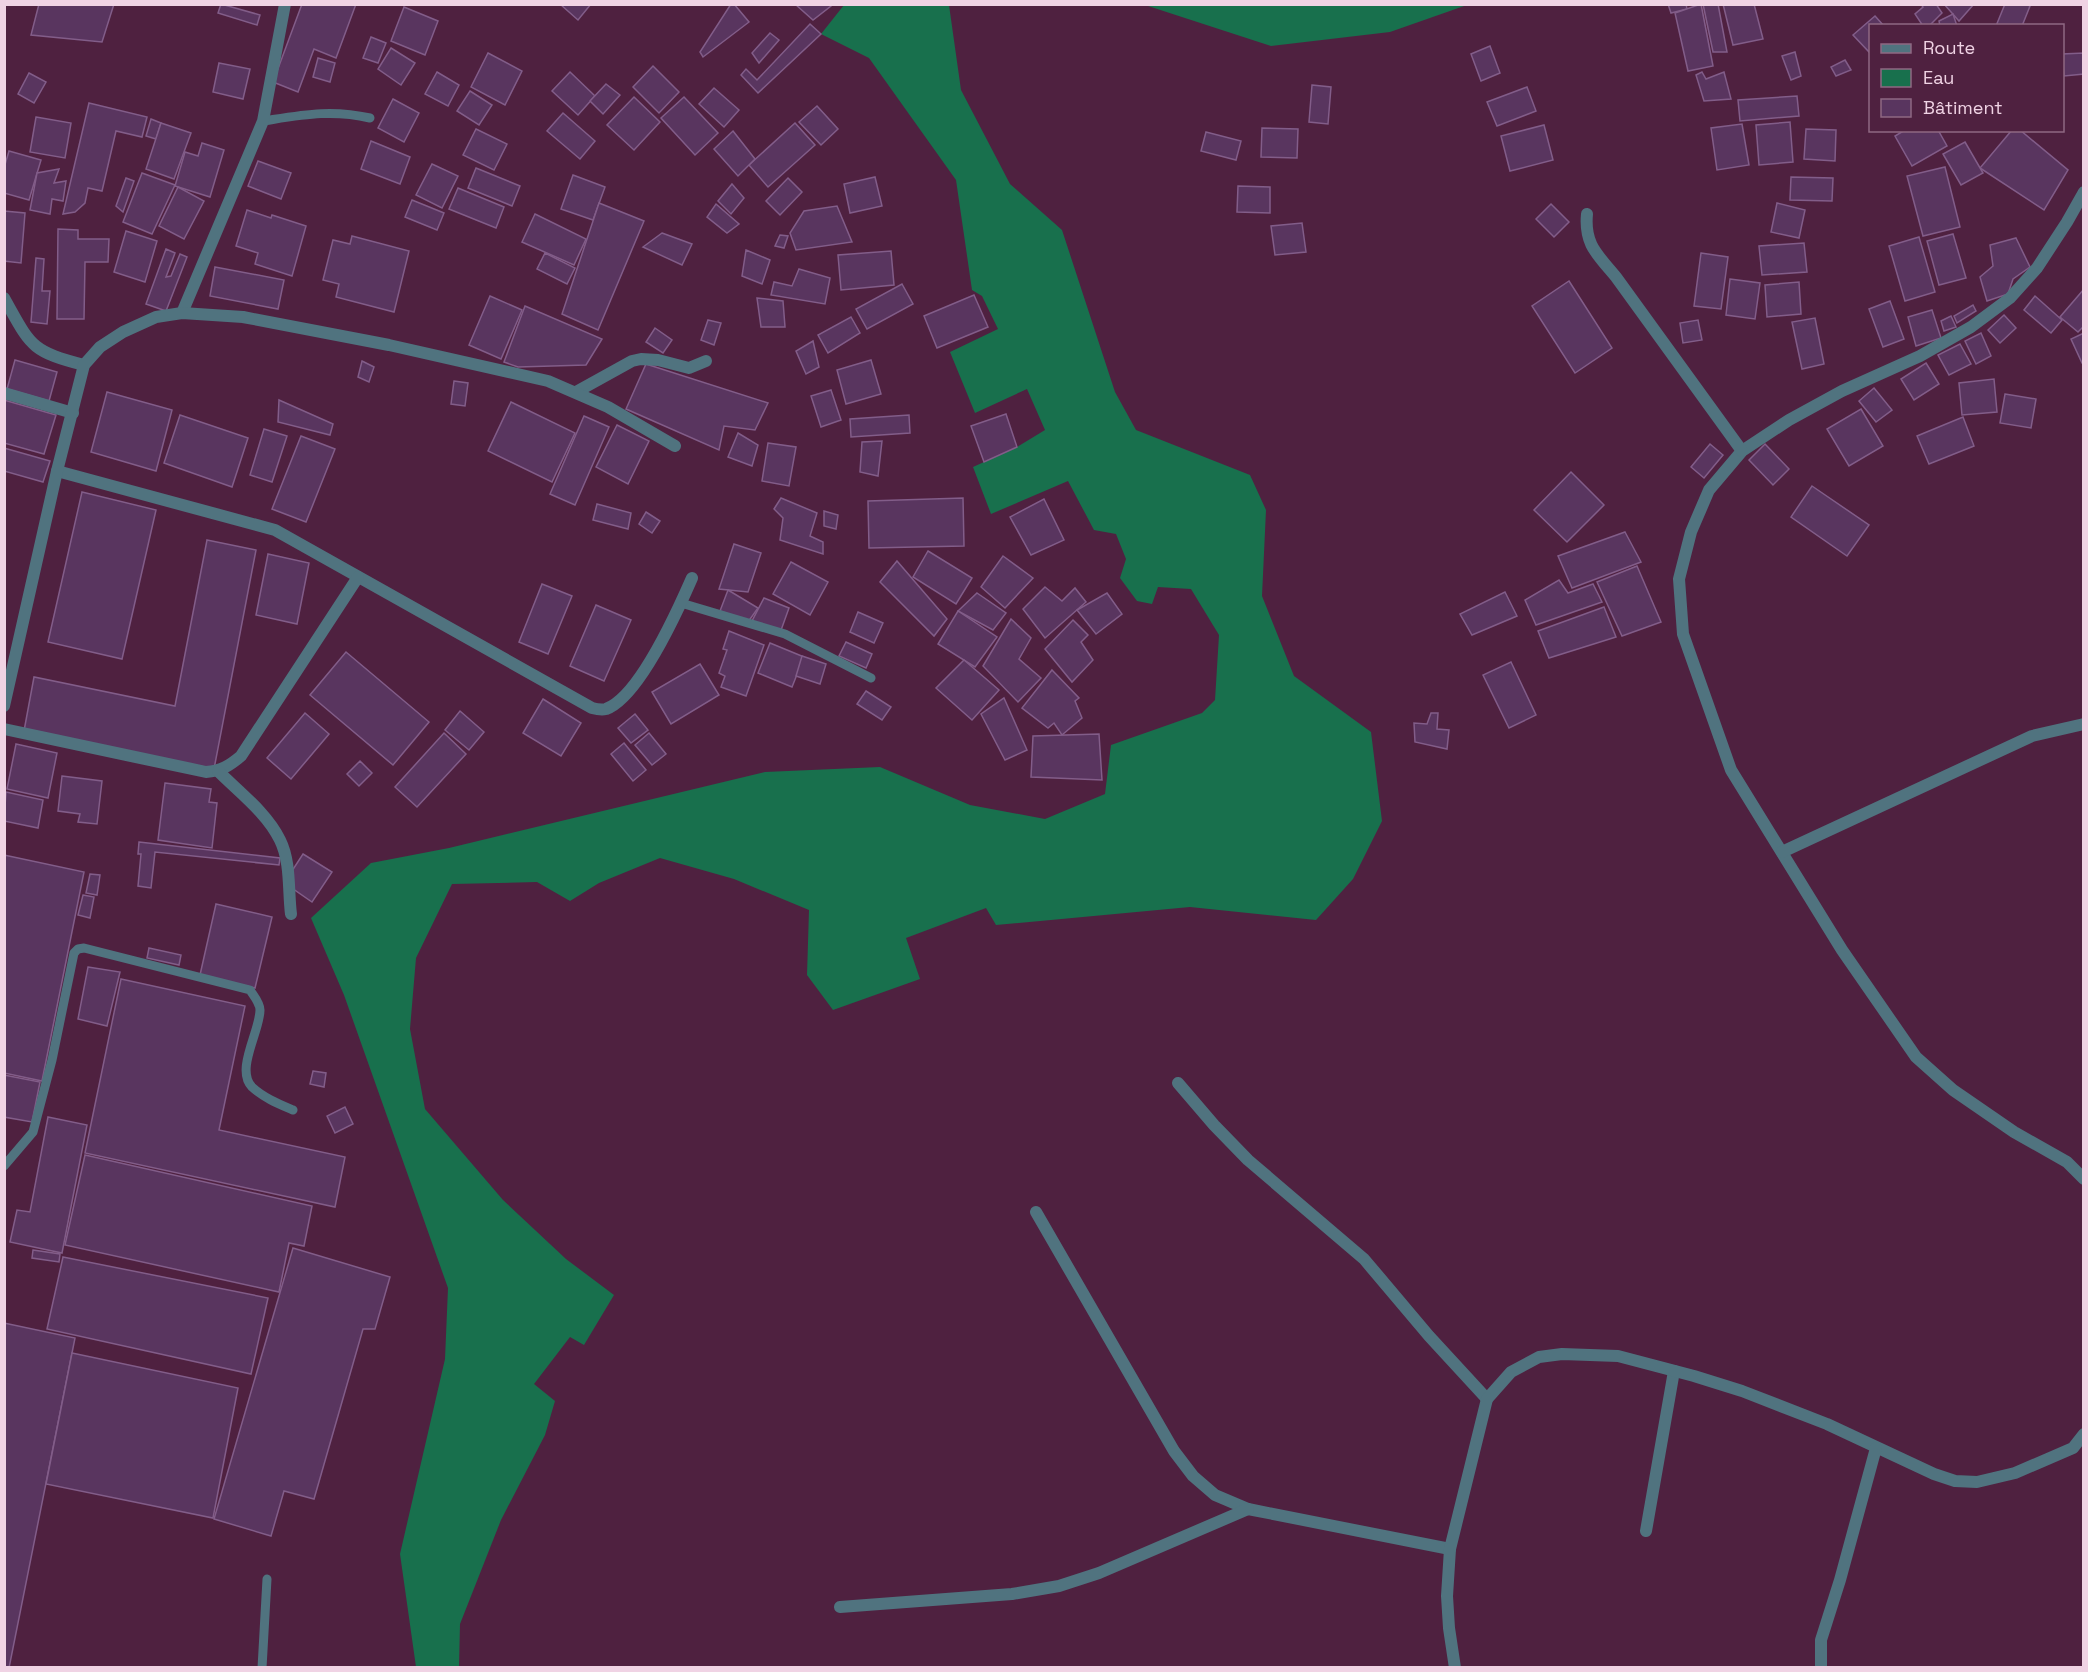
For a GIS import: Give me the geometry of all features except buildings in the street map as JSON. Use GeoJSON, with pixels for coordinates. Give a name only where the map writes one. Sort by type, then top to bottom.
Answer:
{"type":"FeatureCollection","features":[{"type":"Feature","properties":{"kind":"street"},"geometry":{"type":"LineString","coordinates":[[182,313],[263,121],[285,4]]}},
{"type":"Feature","properties":{"kind":"street"},"geometry":{"type":"LineString","coordinates":[[2084,192],[2037,268],[2010,298],[1971,327],[1920,356],[1815,406],[1742,451],[1708,490],[1691,532],[1680,579],[1683,634],[1731,770],[1842,950],[1916,1057],[1953,1090],[2014,1132],[2067,1162],[2084,1179]]}},
{"type":"Feature","properties":{"kind":"street"},"geometry":{"type":"LineString","coordinates":[[1587,214],[1586,229],[1595,252],[1616,277],[1742,451]]}},
{"type":"Feature","properties":{"kind":"street"},"geometry":{"type":"LineString","coordinates":[[4,298],[29,341],[40,351],[84,365]]}},
{"type":"Feature","properties":{"kind":"street"},"geometry":{"type":"LineString","coordinates":[[4,706],[10,653],[84,365],[100,347],[123,332],[156,317],[182,313],[243,317],[312,329],[548,381],[608,407],[675,446]]}},
{"type":"Feature","properties":{"kind":"street"},"geometry":{"type":"LineString","coordinates":[[576,392],[632,361],[640,359],[658,360],[689,368],[706,361]]}},
{"type":"Feature","properties":{"kind":"street"},"geometry":{"type":"LineString","coordinates":[[4,393],[73,413]]}},
{"type":"Feature","properties":{"kind":"street"},"geometry":{"type":"LineString","coordinates":[[57,471],[275,530],[592,708],[604,710],[618,701],[639,680],[692,578]]}},
{"type":"Feature","properties":{"kind":"street"},"geometry":{"type":"LineString","coordinates":[[4,729],[206,772],[218,771],[229,766],[241,756],[358,578]]}},
{"type":"Feature","properties":{"kind":"street"},"geometry":{"type":"LineString","coordinates":[[1782,852],[2032,736],[2084,724]]}},
{"type":"Feature","properties":{"kind":"street"},"geometry":{"type":"LineString","coordinates":[[218,771],[265,818],[280,840],[286,862],[291,914]]}},
{"type":"Feature","properties":{"kind":"street"},"geometry":{"type":"LineString","coordinates":[[1178,1083],[1248,1160],[1364,1259],[1429,1336],[1487,1399]]}},
{"type":"Feature","properties":{"kind":"street"},"geometry":{"type":"LineString","coordinates":[[1036,1212],[1174,1451],[1193,1476],[1215,1495],[1248,1509],[1450,1549]]}},
{"type":"Feature","properties":{"kind":"street"},"geometry":{"type":"LineString","coordinates":[[1455,1668],[1447,1596],[1450,1549],[1487,1399],[1511,1372],[1539,1358],[1562,1354],[1618,1356],[1674,1371],[1752,1395],[1827,1424],[1934,1474],[1955,1481],[1977,1482],[2015,1473],[2073,1448],[2084,1434]]}},
{"type":"Feature","properties":{"kind":"street"},"geometry":{"type":"LineString","coordinates":[[1646,1530],[1674,1371]]}},
{"type":"Feature","properties":{"kind":"street"},"geometry":{"type":"LineString","coordinates":[[1821,1668],[1821,1640],[1876,1448]]}},
{"type":"Feature","properties":{"kind":"street"},"geometry":{"type":"LineString","coordinates":[[840,1607],[1012,1594],[1059,1586],[1099,1574],[1248,1509]]}},
{"type":"Feature","properties":{"kind":"lane"},"geometry":{"type":"LineString","coordinates":[[263,121],[311,113],[347,113],[370,118]]}},
{"type":"Feature","properties":{"kind":"lane"},"geometry":{"type":"LineString","coordinates":[[681,603],[785,634],[871,678]]}},
{"type":"Feature","properties":{"kind":"lane"},"geometry":{"type":"LineString","coordinates":[[4,1166],[33,1132],[52,1060],[74,953],[78,949],[84,948],[250,990],[257,999],[260,1009],[246,1067],[250,1085],[264,1097],[293,1110]]}},
{"type":"Feature","properties":{"kind":"lane"},"geometry":{"type":"LineString","coordinates":[[262,1668],[267,1579]]}},
{"type":"Feature","properties":{"kind":"water"},"geometry":{"type":"Polygon","coordinates":[[[844,5],[949,5],[961,90],[1010,184],[1062,230],[1115,392],[1136,430],[1250,475],[1266,510],[1262,596],[1294,676],[1371,732],[1382,821],[1353,879],[1316,920],[1190,907],[996,925],[986,908],[906,938],[920,979],[833,1010],[807,975],[809,910],[734,879],[660,858],[599,883],[570,901],[537,882],[452,884],[416,958],[410,1029],[425,1109],[503,1200],[566,1259],[614,1295],[584,1345],[570,1337],[534,1384],[555,1401],[545,1435],[501,1520],[460,1624],[459,1668],[416,1667],[400,1554],[445,1359],[448,1288],[344,995],[311,918],[371,863],[449,848],[765,772],[880,767],[970,805],[1045,819],[1105,794],[1111,745],[1202,713],[1215,700],[1219,635],[1191,589],[1158,587],[1152,604],[1137,601],[1120,578],[1126,559],[1116,534],[1094,530],[1068,481],[991,514],[973,467],[1017,447],[1045,430],[1027,389],[975,413],[950,352],[998,329],[982,296],[972,290],[956,180],[869,58],[821,34],[844,5]]]}},
{"type":"Feature","properties":{"kind":"water"},"geometry":{"type":"Polygon","coordinates":[[[1145,5],[1467,5],[1390,32],[1271,46],[1145,5]]]}}]}
